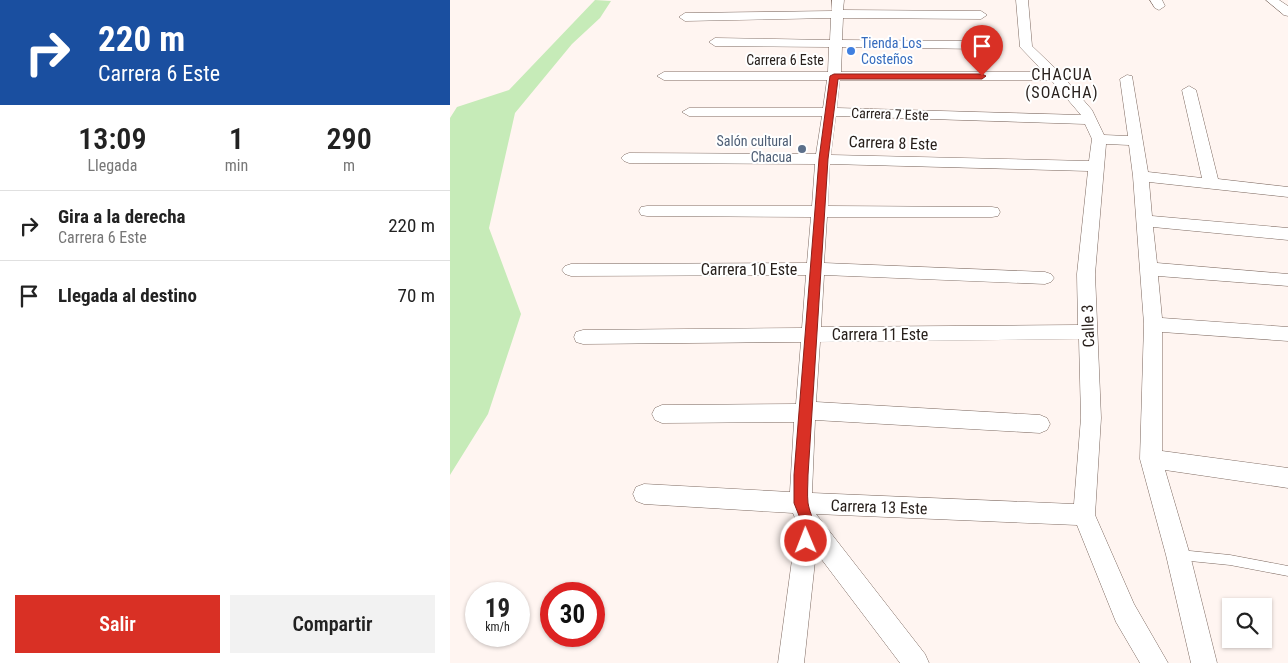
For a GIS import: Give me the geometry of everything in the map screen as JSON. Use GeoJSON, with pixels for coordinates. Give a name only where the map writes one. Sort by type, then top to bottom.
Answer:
{"type":"FeatureCollection","features":[{"type":"Feature","properties":{"kind":"street"},"geometry":{"type":"LineString","coordinates":[[1022,0],[1026,47],[1056,76],[1087,113],[1099,139],[1136,141]]}},
{"type":"Feature","properties":{"kind":"street"},"geometry":{"type":"LineString","coordinates":[[1272,0],[1288,12]]}},
{"type":"Feature","properties":{"kind":"street"},"geometry":{"type":"LineString","coordinates":[[685,17],[837,7],[981,15]]}},
{"type":"Feature","properties":{"kind":"street"},"geometry":{"type":"LineString","coordinates":[[791,663],[805,513],[801,475],[821,212],[823,159],[834,76],[837,7]]}},
{"type":"Feature","properties":{"kind":"street"},"geometry":{"type":"LineString","coordinates":[[715,42],[980,45]]}},
{"type":"Feature","properties":{"kind":"street","name":"Carrera 6 Este"},"geometry":{"type":"LineString","coordinates":[[664,76],[1056,76]]}},
{"type":"Feature","properties":{"kind":"street"},"geometry":{"type":"LineString","coordinates":[[1127,79],[1140,176],[1153,324],[1151,459],[1178,555],[1204,663]]}},
{"type":"Feature","properties":{"kind":"street"},"geometry":{"type":"LineString","coordinates":[[1189,90],[1211,184]]}},
{"type":"Feature","properties":{"kind":"street","name":"Carrera 7 Este"},"geometry":{"type":"LineString","coordinates":[[690,112],[830,112],[1090,120]]}},
{"type":"Feature","properties":{"kind":"street","name":"Calle 3"},"geometry":{"type":"LineString","coordinates":[[1099,139],[1086,274],[1091,418],[1084,515],[1126,613],[1156,663]]}},
{"type":"Feature","properties":{"kind":"street","name":"Carrera 8 Este"},"geometry":{"type":"LineString","coordinates":[[629,158],[823,159],[1095,166]]}},
{"type":"Feature","properties":{"kind":"street"},"geometry":{"type":"LineString","coordinates":[[1140,176],[1288,192]]}},
{"type":"Feature","properties":{"kind":"street"},"geometry":{"type":"LineString","coordinates":[[647,212],[992,212]]}},
{"type":"Feature","properties":{"kind":"street"},"geometry":{"type":"LineString","coordinates":[[1144,221],[1288,234]]}},
{"type":"Feature","properties":{"kind":"street","name":"Carrera 10 Este"},"geometry":{"type":"LineString","coordinates":[[572,270],[817,269],[1046,278]]}},
{"type":"Feature","properties":{"kind":"street"},"geometry":{"type":"LineString","coordinates":[[1148,269],[1288,280]]}},
{"type":"Feature","properties":{"kind":"street"},"geometry":{"type":"LineString","coordinates":[[1153,324],[1288,334]]}},
{"type":"Feature","properties":{"kind":"street","name":"Carrera 11 Este"},"geometry":{"type":"LineString","coordinates":[[583,337],[1088,332]]}},
{"type":"Feature","properties":{"kind":"street"},"geometry":{"type":"LineString","coordinates":[[662,414],[806,413],[820,410],[1040,424]]}},
{"type":"Feature","properties":{"kind":"street"},"geometry":{"type":"LineString","coordinates":[[1151,459],[1288,478]]}},
{"type":"Feature","properties":{"kind":"street","name":"Carrera 13 Este"},"geometry":{"type":"LineString","coordinates":[[644,494],[805,513],[1084,515]]}},
{"type":"Feature","properties":{"kind":"street"},"geometry":{"type":"LineString","coordinates":[[805,513],[916,663]]}},
{"type":"Feature","properties":{"kind":"lane"},"geometry":{"type":"LineString","coordinates":[[1178,555],[1230,560],[1288,571]]}},
{"type":"Feature","properties":{"kind":"green space"},"geometry":{"type":"Polygon","coordinates":[[[595,0],[611,1],[600,18],[572,44],[515,113],[489,228],[521,314],[488,414],[450,475],[450,118],[457,107],[509,90],[595,0]]]}},
{"type":"Feature","properties":{"kind":"place","name":"Tienda Los Costeños"},"geometry":{"type":"Point","coordinates":[851,51]}},
{"type":"Feature","properties":{"kind":"place","name":"Salón cultural Chacua"},"geometry":{"type":"Point","coordinates":[802,149]}},
{"type":"Feature","properties":{"kind":"district","name":"CHACUA (SOACHA)"},"geometry":{"type":"Point","coordinates":[1062,83]}},
{"type":"Feature","properties":{"kind":"route"},"geometry":{"type":"LineString","coordinates":[[806,541],[808,523],[801,503],[801,475],[821,212],[823,159],[834,76],[982,76]]}}]}
